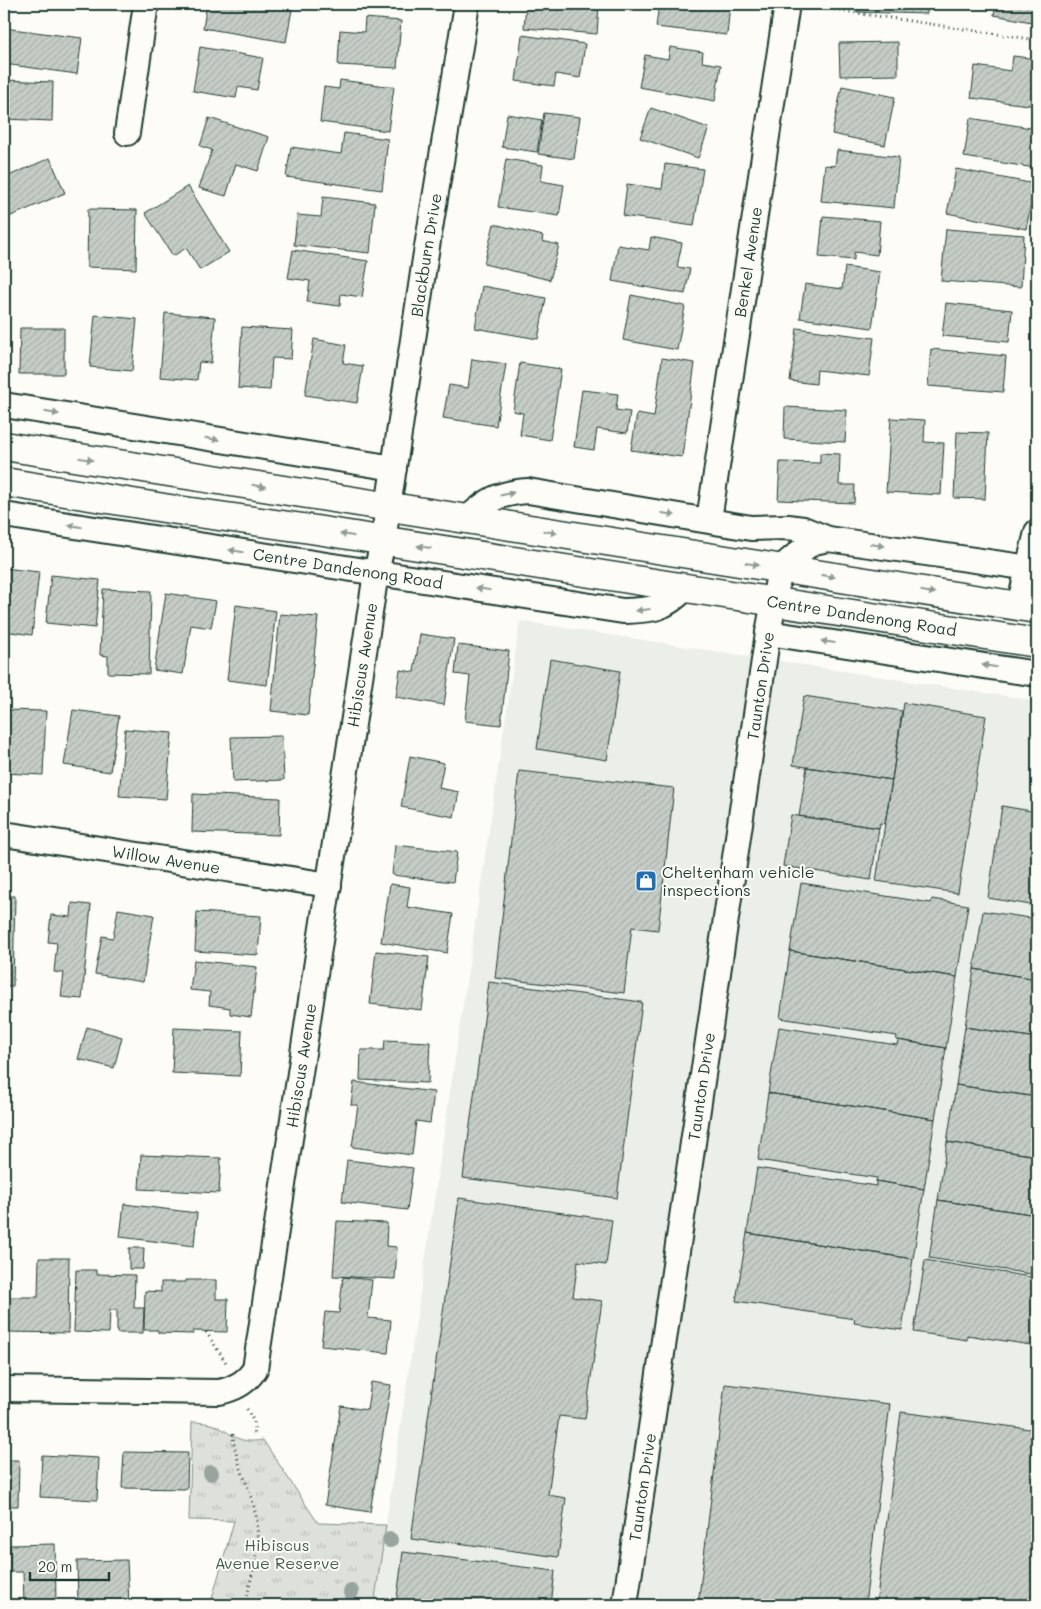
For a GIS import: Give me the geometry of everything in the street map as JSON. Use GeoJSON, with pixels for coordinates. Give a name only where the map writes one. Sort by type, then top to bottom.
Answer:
{"type":"FeatureCollection","features":[{"type":"Feature","properties":{"kind":"main road","name":"Centre Dandenong Road"},"geometry":{"type":"LineString","coordinates":[[4,446],[1028,607]]}},
{"type":"Feature","properties":{"kind":"main road","name":"Centre Dandenong Road"},"geometry":{"type":"LineString","coordinates":[[4,482],[1037,643]]}},
{"type":"Feature","properties":{"kind":"street"},"geometry":{"type":"LineString","coordinates":[[127,133],[146,4]]}},
{"type":"Feature","properties":{"kind":"street","name":"Blackburn Drive"},"geometry":{"type":"LineString","coordinates":[[388,506],[425,259],[467,4]]}},
{"type":"Feature","properties":{"kind":"street","name":"Benkel Avenue"},"geometry":{"type":"LineString","coordinates":[[709,520],[794,4]]}},
{"type":"Feature","properties":{"kind":"street"},"geometry":{"type":"LineString","coordinates":[[4,405],[394,468]]}},
{"type":"Feature","properties":{"kind":"street","name":"Centre Dandenong Road"},"geometry":{"type":"LineString","coordinates":[[467,519],[483,504],[497,496],[512,492],[528,491],[751,528],[788,527],[803,529],[828,539],[1033,569]]}},
{"type":"Feature","properties":{"kind":"street","name":"Hibiscus Avenue"},"geometry":{"type":"LineString","coordinates":[[4,1390],[219,1392],[241,1384],[255,1369],[376,573],[388,506]]}},
{"type":"Feature","properties":{"kind":"street","name":"Centre Dandenong Road"},"geometry":{"type":"LineString","coordinates":[[4,515],[623,611],[642,611],[660,607],[673,601],[685,588]]}},
{"type":"Feature","properties":{"kind":"street"},"geometry":{"type":"LineString","coordinates":[[1028,607],[1037,532]]}},
{"type":"Feature","properties":{"kind":"street","name":"Centre Dandenong Road"},"geometry":{"type":"LineString","coordinates":[[780,569],[814,542],[828,539]]}},
{"type":"Feature","properties":{"kind":"street","name":"Taunton Drive"},"geometry":{"type":"LineString","coordinates":[[624,1605],[768,633],[780,569]]}},
{"type":"Feature","properties":{"kind":"street","name":"Centre Dandenong Road"},"geometry":{"type":"LineString","coordinates":[[768,633],[1037,674]]}},
{"type":"Feature","properties":{"kind":"street","name":"Willow Avenue"},"geometry":{"type":"LineString","coordinates":[[4,834],[329,884]]}},
{"type":"Feature","properties":{"kind":"path"},"geometry":{"type":"LineString","coordinates":[[794,4],[1037,40]]}},
{"type":"Feature","properties":{"kind":"path"},"geometry":{"type":"LineString","coordinates":[[233,1434],[243,1474],[255,1508],[258,1543],[245,1605]]}},
{"type":"Feature","properties":{"kind":"shaded area"},"geometry":{"type":"Polygon","coordinates":[[[520,621],[1037,701],[1037,1605],[374,1605],[520,621]]]}},
{"type":"Feature","properties":{"kind":"green space","name":"Hibiscus Avenue Reserve"},"geometry":{"type":"Polygon","coordinates":[[[192,1422],[217,1426],[243,1440],[263,1440],[318,1523],[386,1525],[374,1605],[244,1605],[228,1602],[211,1602],[234,1521],[189,1520],[192,1422]]]}},
{"type":"Feature","properties":{"kind":"building"},"geometry":{"type":"Polygon","coordinates":[[[207,4],[293,4],[286,42],[203,28],[207,4]]]}},
{"type":"Feature","properties":{"kind":"building"},"geometry":{"type":"Polygon","coordinates":[[[526,4],[599,5],[597,34],[524,28],[526,4]]]}},
{"type":"Feature","properties":{"kind":"building"},"geometry":{"type":"Polygon","coordinates":[[[659,4],[730,4],[727,35],[656,27],[659,4]]]}},
{"type":"Feature","properties":{"kind":"building"},"geometry":{"type":"Polygon","coordinates":[[[857,4],[927,4],[927,14],[857,12],[857,4]]]}},
{"type":"Feature","properties":{"kind":"building"},"geometry":{"type":"Polygon","coordinates":[[[996,4],[1037,4],[1037,23],[994,15],[996,4]]]}},
{"type":"Feature","properties":{"kind":"building"},"geometry":{"type":"Polygon","coordinates":[[[365,18],[401,21],[397,68],[338,65],[340,30],[364,32],[365,18]]]}},
{"type":"Feature","properties":{"kind":"building"},"geometry":{"type":"Polygon","coordinates":[[[4,28],[82,38],[77,74],[4,64],[4,28]]]}},
{"type":"Feature","properties":{"kind":"building"},"geometry":{"type":"Polygon","coordinates":[[[522,35],[585,44],[580,78],[556,74],[554,86],[516,81],[522,35]]]}},
{"type":"Feature","properties":{"kind":"building"},"geometry":{"type":"Polygon","coordinates":[[[898,42],[898,75],[840,76],[839,43],[898,42]]]}},
{"type":"Feature","properties":{"kind":"building"},"geometry":{"type":"Polygon","coordinates":[[[200,47],[263,58],[257,90],[238,87],[236,98],[193,91],[200,47]]]}},
{"type":"Feature","properties":{"kind":"building"},"geometry":{"type":"Polygon","coordinates":[[[670,47],[703,52],[702,62],[721,65],[715,101],[639,87],[645,55],[668,59],[670,47]]]}},
{"type":"Feature","properties":{"kind":"building"},"geometry":{"type":"Polygon","coordinates":[[[1013,56],[1037,59],[1037,106],[971,98],[975,66],[1011,71],[1013,56]]]}},
{"type":"Feature","properties":{"kind":"building"},"geometry":{"type":"Polygon","coordinates":[[[4,80],[53,82],[52,121],[4,119],[4,80]]]}},
{"type":"Feature","properties":{"kind":"building"},"geometry":{"type":"Polygon","coordinates":[[[340,80],[394,87],[388,131],[320,122],[324,87],[339,89],[340,80]]]}},
{"type":"Feature","properties":{"kind":"building"},"geometry":{"type":"Polygon","coordinates":[[[842,86],[895,97],[885,145],[832,134],[842,86]]]}},
{"type":"Feature","properties":{"kind":"building"},"geometry":{"type":"Polygon","coordinates":[[[651,108],[709,128],[698,158],[640,138],[651,108]]]}},
{"type":"Feature","properties":{"kind":"building"},"geometry":{"type":"Polygon","coordinates":[[[544,113],[580,117],[574,159],[538,154],[544,113]]]}},
{"type":"Feature","properties":{"kind":"building"},"geometry":{"type":"Polygon","coordinates":[[[507,114],[542,120],[537,152],[502,147],[507,114]]]}},
{"type":"Feature","properties":{"kind":"building"},"geometry":{"type":"Polygon","coordinates":[[[209,118],[269,137],[258,171],[236,164],[226,196],[199,188],[212,150],[200,146],[209,118]]]}},
{"type":"Feature","properties":{"kind":"building"},"geometry":{"type":"Polygon","coordinates":[[[970,118],[1037,129],[1035,168],[964,157],[970,118]]]}},
{"type":"Feature","properties":{"kind":"building"},"geometry":{"type":"Polygon","coordinates":[[[344,133],[388,139],[382,190],[286,177],[291,147],[341,154],[344,133]]]}},
{"type":"Feature","properties":{"kind":"building"},"geometry":{"type":"Polygon","coordinates":[[[837,150],[899,157],[894,208],[821,201],[825,165],[835,166],[837,150]]]}},
{"type":"Feature","properties":{"kind":"building"},"geometry":{"type":"Polygon","coordinates":[[[50,158],[65,193],[4,219],[4,178],[50,158]]]}},
{"type":"Feature","properties":{"kind":"building"},"geometry":{"type":"Polygon","coordinates":[[[506,159],[543,165],[541,181],[564,185],[559,216],[498,207],[506,159]]]}},
{"type":"Feature","properties":{"kind":"building"},"geometry":{"type":"Polygon","coordinates":[[[665,164],[703,169],[694,226],[623,216],[627,184],[662,189],[665,164]]]}},
{"type":"Feature","properties":{"kind":"building"},"geometry":{"type":"Polygon","coordinates":[[[956,169],[1035,184],[1026,229],[947,213],[956,169]]]}},
{"type":"Feature","properties":{"kind":"building"},"geometry":{"type":"Polygon","coordinates":[[[188,186],[229,252],[200,270],[186,248],[173,256],[145,213],[188,186]]]}},
{"type":"Feature","properties":{"kind":"building"},"geometry":{"type":"Polygon","coordinates":[[[323,197],[375,203],[370,253],[294,245],[297,215],[321,217],[323,197]]]}},
{"type":"Feature","properties":{"kind":"building"},"geometry":{"type":"Polygon","coordinates":[[[88,209],[137,210],[136,269],[87,267],[88,209]]]}},
{"type":"Feature","properties":{"kind":"building"},"geometry":{"type":"Polygon","coordinates":[[[823,216],[880,221],[877,255],[854,252],[854,260],[819,257],[823,216]]]}},
{"type":"Feature","properties":{"kind":"building"},"geometry":{"type":"Polygon","coordinates":[[[494,224],[543,236],[542,241],[559,245],[550,280],[484,264],[494,224]]]}},
{"type":"Feature","properties":{"kind":"building"},"geometry":{"type":"Polygon","coordinates":[[[946,229],[1024,235],[1021,287],[941,281],[946,229]]]}},
{"type":"Feature","properties":{"kind":"building"},"geometry":{"type":"Polygon","coordinates":[[[651,237],[682,243],[677,267],[690,269],[685,294],[612,281],[618,245],[649,250],[651,237]]]}},
{"type":"Feature","properties":{"kind":"building"},"geometry":{"type":"Polygon","coordinates":[[[293,250],[368,261],[362,297],[341,294],[340,306],[307,302],[310,281],[288,278],[293,250]]]}},
{"type":"Feature","properties":{"kind":"building"},"geometry":{"type":"Polygon","coordinates":[[[845,267],[880,272],[872,328],[800,318],[805,284],[842,289],[845,267]]]}},
{"type":"Feature","properties":{"kind":"building"},"geometry":{"type":"Polygon","coordinates":[[[482,286],[546,298],[538,339],[475,328],[482,286]]]}},
{"type":"Feature","properties":{"kind":"building"},"geometry":{"type":"Polygon","coordinates":[[[631,295],[685,306],[677,350],[623,340],[631,295]]]}},
{"type":"Feature","properties":{"kind":"building"},"geometry":{"type":"Polygon","coordinates":[[[946,303],[1012,310],[1009,342],[942,336],[946,303]]]}},
{"type":"Feature","properties":{"kind":"building"},"geometry":{"type":"Polygon","coordinates":[[[165,313],[215,317],[211,363],[199,362],[197,380],[160,377],[165,313]]]}},
{"type":"Feature","properties":{"kind":"building"},"geometry":{"type":"Polygon","coordinates":[[[95,315],[137,319],[132,371],[90,367],[95,315]]]}},
{"type":"Feature","properties":{"kind":"building"},"geometry":{"type":"Polygon","coordinates":[[[242,327],[293,330],[291,359],[272,358],[270,390],[238,388],[242,327]]]}},
{"type":"Feature","properties":{"kind":"building"},"geometry":{"type":"Polygon","coordinates":[[[20,328],[64,328],[64,374],[19,374],[20,328]]]}},
{"type":"Feature","properties":{"kind":"building"},"geometry":{"type":"Polygon","coordinates":[[[797,328],[874,338],[869,376],[817,370],[816,384],[790,381],[797,328]]]}},
{"type":"Feature","properties":{"kind":"building"},"geometry":{"type":"Polygon","coordinates":[[[314,339],[346,345],[343,363],[363,366],[357,403],[305,395],[314,339]]]}},
{"type":"Feature","properties":{"kind":"building"},"geometry":{"type":"Polygon","coordinates":[[[931,349],[1006,356],[1003,392],[928,386],[931,349]]]}},
{"type":"Feature","properties":{"kind":"building"},"geometry":{"type":"Polygon","coordinates":[[[662,358],[695,363],[682,457],[631,450],[637,414],[654,417],[662,358]]]}},
{"type":"Feature","properties":{"kind":"building"},"geometry":{"type":"Polygon","coordinates":[[[472,359],[506,364],[496,426],[443,418],[449,385],[468,388],[472,359]]]}},
{"type":"Feature","properties":{"kind":"building"},"geometry":{"type":"Polygon","coordinates":[[[520,363],[561,369],[550,440],[520,435],[523,413],[513,411],[520,363]]]}},
{"type":"Feature","properties":{"kind":"building"},"geometry":{"type":"Polygon","coordinates":[[[582,390],[618,394],[616,410],[630,412],[627,433],[597,429],[594,450],[574,447],[582,390]]]}},
{"type":"Feature","properties":{"kind":"building"},"geometry":{"type":"Polygon","coordinates":[[[785,407],[847,410],[845,442],[784,439],[785,407]]]}},
{"type":"Feature","properties":{"kind":"building"},"geometry":{"type":"Polygon","coordinates":[[[891,418],[925,420],[924,442],[944,443],[941,495],[886,492],[891,418]]]}},
{"type":"Feature","properties":{"kind":"building"},"geometry":{"type":"Polygon","coordinates":[[[957,432],[988,433],[985,499],[954,498],[957,432]]]}},
{"type":"Feature","properties":{"kind":"building"},"geometry":{"type":"Polygon","coordinates":[[[820,453],[840,454],[839,485],[855,485],[854,503],[778,500],[780,462],[820,463],[820,453]]]}},
{"type":"Feature","properties":{"kind":"building"},"geometry":{"type":"Polygon","coordinates":[[[4,568],[39,572],[32,635],[4,631],[4,568]]]}},
{"type":"Feature","properties":{"kind":"building"},"geometry":{"type":"Polygon","coordinates":[[[51,575],[100,580],[95,628],[46,623],[51,575]]]}},
{"type":"Feature","properties":{"kind":"building"},"geometry":{"type":"Polygon","coordinates":[[[103,589],[151,591],[149,674],[108,673],[108,656],[100,655],[103,589]]]}},
{"type":"Feature","properties":{"kind":"building"},"geometry":{"type":"Polygon","coordinates":[[[166,593],[216,601],[211,628],[191,625],[183,674],[154,670],[166,593]]]}},
{"type":"Feature","properties":{"kind":"building"},"geometry":{"type":"Polygon","coordinates":[[[236,605],[276,611],[267,685],[227,680],[236,605]]]}},
{"type":"Feature","properties":{"kind":"building"},"geometry":{"type":"Polygon","coordinates":[[[280,614],[318,617],[308,715],[271,711],[280,614]]]}},
{"type":"Feature","properties":{"kind":"building"},"geometry":{"type":"Polygon","coordinates":[[[420,634],[454,639],[444,705],[396,697],[400,670],[414,672],[420,634]]]}},
{"type":"Feature","properties":{"kind":"building"},"geometry":{"type":"Polygon","coordinates":[[[458,645],[509,651],[501,725],[465,721],[470,676],[455,674],[458,645]]]}},
{"type":"Feature","properties":{"kind":"building"},"geometry":{"type":"Polygon","coordinates":[[[550,659],[620,671],[607,760],[537,749],[550,659]]]}},
{"type":"Feature","properties":{"kind":"building"},"geometry":{"type":"Polygon","coordinates":[[[804,696],[902,711],[892,780],[793,765],[804,696]]]}},
{"type":"Feature","properties":{"kind":"building"},"geometry":{"type":"Polygon","coordinates":[[[904,703],[986,716],[958,893],[876,881],[904,703]]]}},
{"type":"Feature","properties":{"kind":"building"},"geometry":{"type":"Polygon","coordinates":[[[4,710],[46,711],[43,775],[4,773],[4,710]]]}},
{"type":"Feature","properties":{"kind":"building"},"geometry":{"type":"Polygon","coordinates":[[[73,710],[119,716],[110,772],[64,765],[73,710]]]}},
{"type":"Feature","properties":{"kind":"building"},"geometry":{"type":"Polygon","coordinates":[[[125,729],[172,733],[166,799],[119,796],[125,729]]]}},
{"type":"Feature","properties":{"kind":"building"},"geometry":{"type":"Polygon","coordinates":[[[282,736],[284,780],[233,782],[231,737],[282,736]]]}},
{"type":"Feature","properties":{"kind":"building"},"geometry":{"type":"Polygon","coordinates":[[[410,756],[444,763],[439,788],[459,792],[454,817],[401,807],[410,756]]]}},
{"type":"Feature","properties":{"kind":"building"},"geometry":{"type":"Polygon","coordinates":[[[807,767],[892,780],[885,824],[880,823],[879,828],[799,816],[807,767]]]}},
{"type":"Feature","properties":{"kind":"building"},"geometry":{"type":"Polygon","coordinates":[[[519,771],[674,788],[658,930],[632,927],[624,993],[495,978],[519,771]]]}},
{"type":"Feature","properties":{"kind":"building"},"geometry":{"type":"Polygon","coordinates":[[[193,794],[280,798],[279,835],[192,832],[193,794]]]}},
{"type":"Feature","properties":{"kind":"building"},"geometry":{"type":"Polygon","coordinates":[[[1002,806],[1037,812],[1037,906],[988,898],[1002,806]]]}},
{"type":"Feature","properties":{"kind":"building"},"geometry":{"type":"Polygon","coordinates":[[[791,815],[879,828],[871,880],[783,866],[791,815]]]}},
{"type":"Feature","properties":{"kind":"building"},"geometry":{"type":"Polygon","coordinates":[[[395,845],[457,852],[453,882],[392,875],[395,845]]]}},
{"type":"Feature","properties":{"kind":"building"},"geometry":{"type":"Polygon","coordinates":[[[801,883],[931,903],[932,899],[968,905],[957,977],[790,951],[801,883]]]}},
{"type":"Feature","properties":{"kind":"building"},"geometry":{"type":"Polygon","coordinates":[[[390,884],[410,887],[407,907],[453,914],[447,953],[381,942],[390,884]]]}},
{"type":"Feature","properties":{"kind":"building"},"geometry":{"type":"Polygon","coordinates":[[[4,896],[15,896],[13,986],[4,986],[4,896]]]}},
{"type":"Feature","properties":{"kind":"building"},"geometry":{"type":"Polygon","coordinates":[[[72,903],[91,905],[82,999],[61,997],[64,973],[54,972],[57,943],[48,942],[51,915],[71,917],[72,903]]]}},
{"type":"Feature","properties":{"kind":"building"},"geometry":{"type":"Polygon","coordinates":[[[118,909],[154,915],[143,982],[95,974],[102,936],[113,938],[118,909]]]}},
{"type":"Feature","properties":{"kind":"building"},"geometry":{"type":"Polygon","coordinates":[[[983,911],[1037,919],[1037,979],[974,969],[983,911]]]}},
{"type":"Feature","properties":{"kind":"building"},"geometry":{"type":"Polygon","coordinates":[[[197,912],[261,916],[258,955],[195,951],[197,912]]]}},
{"type":"Feature","properties":{"kind":"building"},"geometry":{"type":"Polygon","coordinates":[[[376,951],[429,957],[422,1010],[370,1004],[376,951]]]}},
{"type":"Feature","properties":{"kind":"building"},"geometry":{"type":"Polygon","coordinates":[[[790,951],[957,977],[946,1048],[896,1040],[897,1036],[780,1018],[790,951]]]}},
{"type":"Feature","properties":{"kind":"building"},"geometry":{"type":"Polygon","coordinates":[[[194,960],[257,967],[251,1017],[230,1014],[230,1008],[209,1005],[210,992],[190,990],[194,960]]]}},
{"type":"Feature","properties":{"kind":"building"},"geometry":{"type":"Polygon","coordinates":[[[974,969],[1037,979],[1037,1038],[965,1027],[974,969]]]}},
{"type":"Feature","properties":{"kind":"building"},"geometry":{"type":"Polygon","coordinates":[[[489,982],[642,1002],[617,1198],[463,1178],[489,982]]]}},
{"type":"Feature","properties":{"kind":"building"},"geometry":{"type":"Polygon","coordinates":[[[87,1027],[122,1037],[114,1068],[78,1059],[87,1027]]]}},
{"type":"Feature","properties":{"kind":"building"},"geometry":{"type":"Polygon","coordinates":[[[779,1027],[897,1045],[898,1040],[946,1048],[935,1119],[768,1093],[779,1027]]]}},
{"type":"Feature","properties":{"kind":"building"},"geometry":{"type":"Polygon","coordinates":[[[965,1027],[1037,1038],[1037,1097],[956,1085],[965,1027]]]}},
{"type":"Feature","properties":{"kind":"building"},"geometry":{"type":"Polygon","coordinates":[[[174,1028],[242,1031],[240,1076],[172,1073],[174,1028]]]}},
{"type":"Feature","properties":{"kind":"building"},"geometry":{"type":"Polygon","coordinates":[[[385,1040],[430,1042],[428,1083],[360,1080],[361,1050],[384,1050],[385,1040]]]}},
{"type":"Feature","properties":{"kind":"building"},"geometry":{"type":"Polygon","coordinates":[[[354,1082],[434,1092],[430,1123],[416,1121],[412,1155],[352,1147],[358,1105],[351,1105],[354,1082]]]}},
{"type":"Feature","properties":{"kind":"building"},"geometry":{"type":"Polygon","coordinates":[[[956,1085],[1037,1097],[1037,1156],[947,1142],[956,1085]]]}},
{"type":"Feature","properties":{"kind":"building"},"geometry":{"type":"Polygon","coordinates":[[[768,1093],[935,1119],[924,1189],[876,1181],[877,1178],[758,1160],[768,1093]]]}},
{"type":"Feature","properties":{"kind":"building"},"geometry":{"type":"Polygon","coordinates":[[[947,1142],[1037,1156],[1037,1215],[938,1200],[947,1142]]]}},
{"type":"Feature","properties":{"kind":"building"},"geometry":{"type":"Polygon","coordinates":[[[141,1155],[221,1158],[219,1193],[139,1189],[141,1155]]]}},
{"type":"Feature","properties":{"kind":"building"},"geometry":{"type":"Polygon","coordinates":[[[347,1160],[413,1168],[407,1210],[342,1202],[347,1160]]]}},
{"type":"Feature","properties":{"kind":"building"},"geometry":{"type":"Polygon","coordinates":[[[757,1168],[876,1186],[876,1181],[924,1189],[913,1259],[747,1233],[757,1168]]]}},
{"type":"Feature","properties":{"kind":"building"},"geometry":{"type":"Polygon","coordinates":[[[459,1198],[612,1220],[606,1265],[578,1261],[573,1297],[602,1301],[585,1419],[559,1416],[548,1495],[566,1498],[558,1557],[443,1541],[443,1543],[411,1539],[459,1198]]]}},
{"type":"Feature","properties":{"kind":"building"},"geometry":{"type":"Polygon","coordinates":[[[938,1200],[1037,1215],[1037,1275],[929,1258],[938,1200]]]}},
{"type":"Feature","properties":{"kind":"building"},"geometry":{"type":"Polygon","coordinates":[[[124,1204],[197,1213],[194,1246],[120,1237],[124,1204]]]}},
{"type":"Feature","properties":{"kind":"building"},"geometry":{"type":"Polygon","coordinates":[[[337,1221],[387,1223],[386,1246],[397,1247],[395,1279],[333,1276],[337,1221]]]}},
{"type":"Feature","properties":{"kind":"building"},"geometry":{"type":"Polygon","coordinates":[[[747,1233],[913,1259],[902,1330],[854,1323],[855,1319],[736,1301],[747,1233]]]}},
{"type":"Feature","properties":{"kind":"building"},"geometry":{"type":"Polygon","coordinates":[[[129,1248],[144,1248],[143,1269],[129,1269],[129,1248]]]}},
{"type":"Feature","properties":{"kind":"building"},"geometry":{"type":"Polygon","coordinates":[[[39,1258],[69,1258],[68,1333],[5,1332],[6,1297],[38,1297],[39,1258]]]}},
{"type":"Feature","properties":{"kind":"building"},"geometry":{"type":"Polygon","coordinates":[[[925,1260],[1037,1278],[1037,1346],[967,1335],[967,1340],[914,1332],[925,1260]]]}},
{"type":"Feature","properties":{"kind":"building"},"geometry":{"type":"Polygon","coordinates":[[[76,1270],[96,1270],[96,1274],[135,1275],[134,1308],[144,1308],[143,1333],[117,1333],[117,1310],[110,1310],[109,1333],[74,1332],[76,1270]]]}},
{"type":"Feature","properties":{"kind":"building"},"geometry":{"type":"Polygon","coordinates":[[[343,1277],[372,1280],[368,1318],[391,1320],[388,1353],[321,1346],[325,1312],[339,1313],[343,1277]]]}},
{"type":"Feature","properties":{"kind":"building"},"geometry":{"type":"Polygon","coordinates":[[[186,1280],[216,1280],[216,1299],[228,1299],[227,1332],[193,1331],[193,1334],[158,1333],[158,1330],[144,1330],[145,1291],[161,1292],[161,1282],[186,1282],[186,1280]]]}},
{"type":"Feature","properties":{"kind":"building"},"geometry":{"type":"Polygon","coordinates":[[[371,1382],[391,1385],[370,1512],[325,1505],[341,1406],[367,1410],[371,1382]]]}},
{"type":"Feature","properties":{"kind":"building"},"geometry":{"type":"Polygon","coordinates":[[[725,1384],[890,1404],[865,1605],[698,1605],[725,1384]]]}},
{"type":"Feature","properties":{"kind":"building"},"geometry":{"type":"Polygon","coordinates":[[[901,1412],[1037,1430],[1037,1605],[876,1605],[901,1412]]]}},
{"type":"Feature","properties":{"kind":"building"},"geometry":{"type":"Polygon","coordinates":[[[124,1452],[188,1453],[187,1489],[122,1488],[124,1452]]]}},
{"type":"Feature","properties":{"kind":"building"},"geometry":{"type":"Polygon","coordinates":[[[42,1455],[99,1458],[97,1500],[40,1497],[42,1455]]]}},
{"type":"Feature","properties":{"kind":"building"},"geometry":{"type":"Polygon","coordinates":[[[4,1460],[19,1460],[18,1506],[4,1506],[4,1460]]]}},
{"type":"Feature","properties":{"kind":"building"},"geometry":{"type":"Polygon","coordinates":[[[55,1544],[56,1605],[24,1605],[23,1572],[10,1572],[10,1545],[55,1544]]]}},
{"type":"Feature","properties":{"kind":"building"},"geometry":{"type":"Polygon","coordinates":[[[403,1552],[555,1571],[551,1605],[396,1605],[403,1552]]]}},
{"type":"Feature","properties":{"kind":"building"},"geometry":{"type":"Polygon","coordinates":[[[127,1560],[129,1605],[78,1605],[77,1561],[127,1560]]]}},
{"type":"Feature","properties":{"kind":"place","name":"Cheltenham vehicle inspections"},"geometry":{"type":"Point","coordinates":[646,881]}}]}
